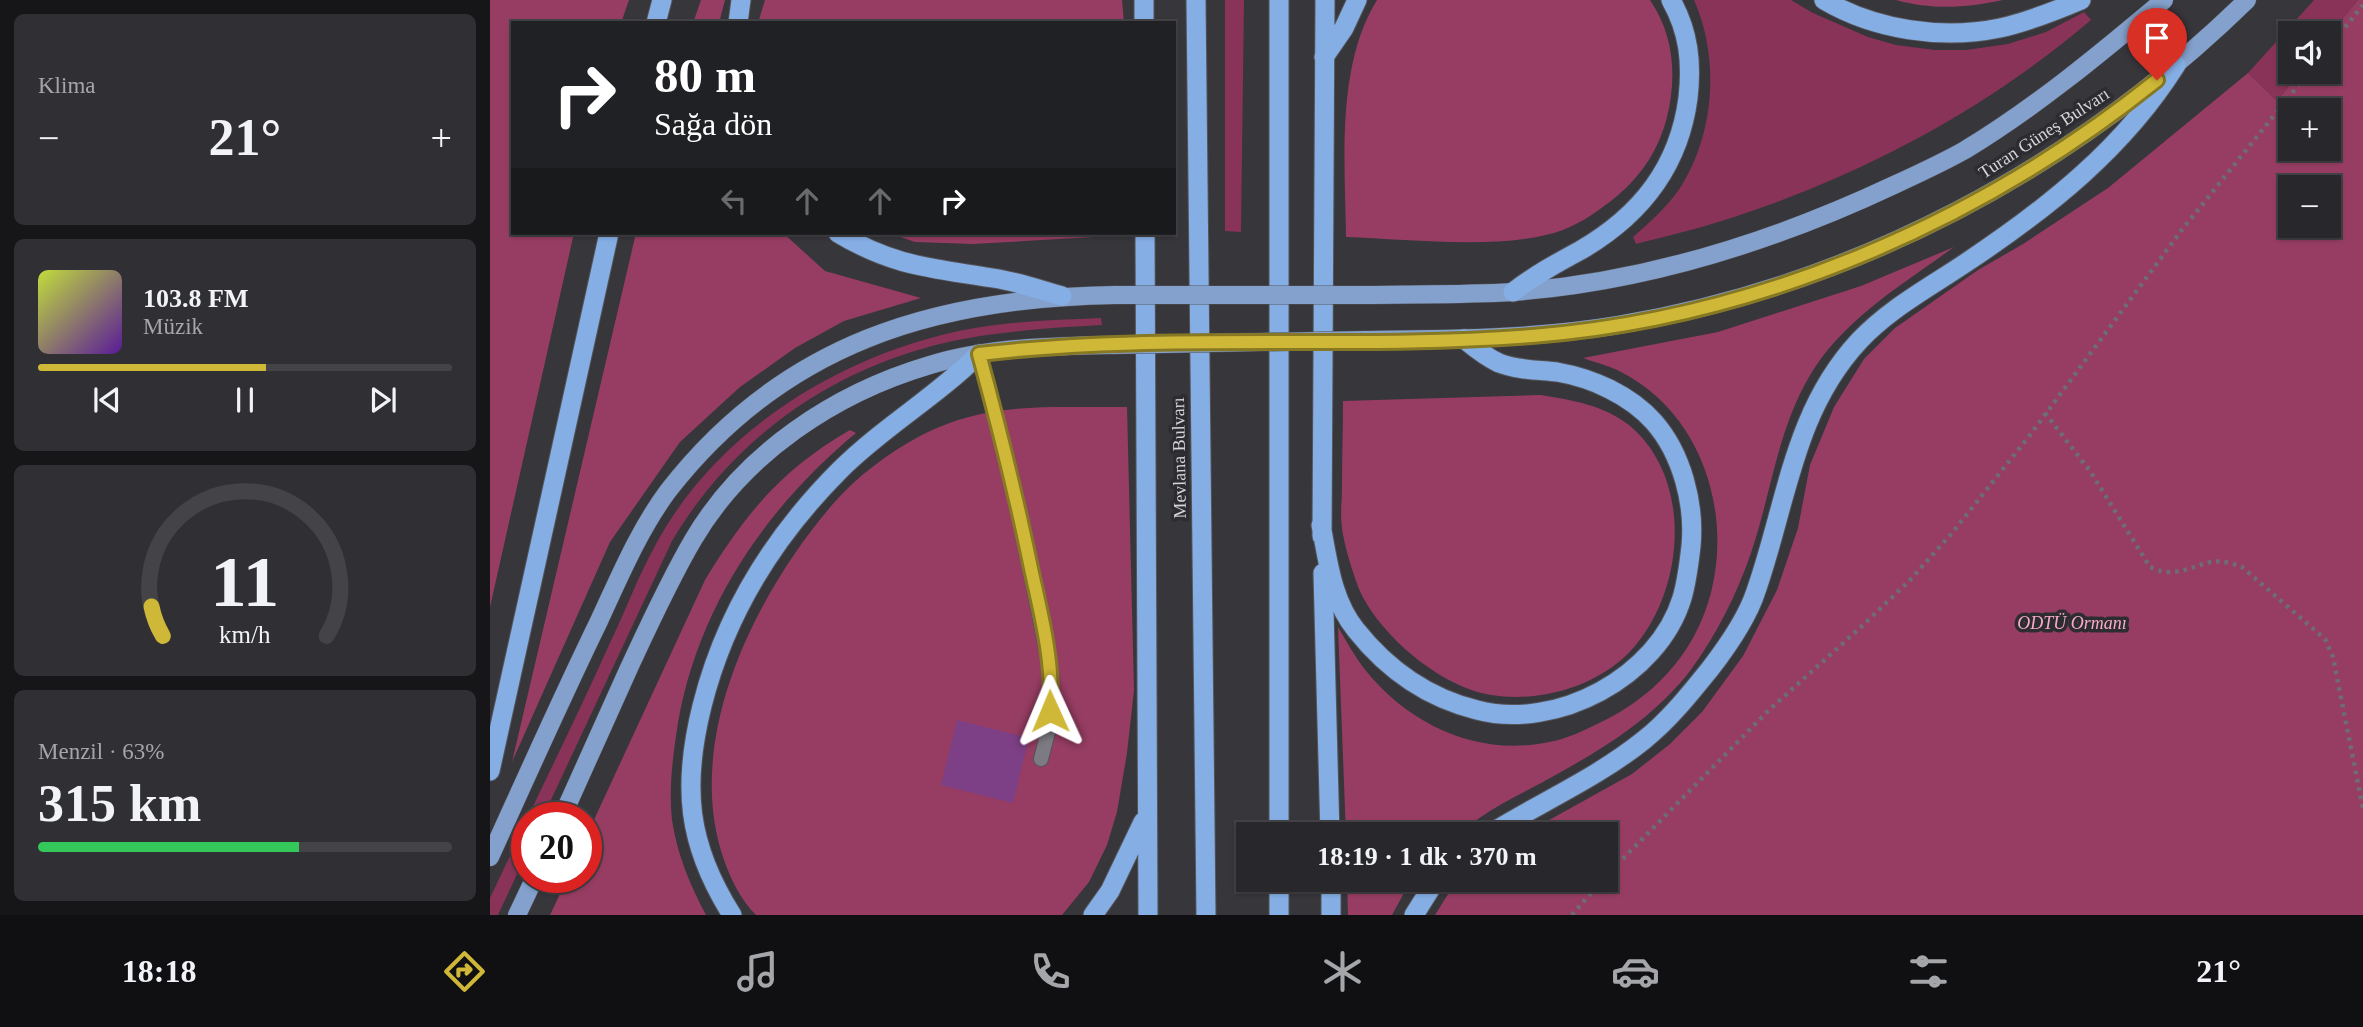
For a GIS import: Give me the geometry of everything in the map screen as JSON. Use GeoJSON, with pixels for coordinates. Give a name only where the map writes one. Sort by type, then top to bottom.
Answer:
{"type":"FeatureCollection","features":[{"type":"Feature","properties":{"kind":"highway"},"geometry":{"type":"LineString","coordinates":[[657,21],[662,0]]}},
{"type":"Feature","properties":{"kind":"highway"},"geometry":{"type":"LineString","coordinates":[[738,21],[741,0]]}},
{"type":"Feature","properties":{"kind":"highway"},"geometry":{"type":"LineString","coordinates":[[1144,0],[1144,21]]}},
{"type":"Feature","properties":{"kind":"highway","name":"Mevlana Bulvarı"},"geometry":{"type":"LineString","coordinates":[[1196,0],[1206,915]]}},
{"type":"Feature","properties":{"kind":"highway"},"geometry":{"type":"LineString","coordinates":[[1279,0],[1279,822]]}},
{"type":"Feature","properties":{"kind":"highway"},"geometry":{"type":"LineString","coordinates":[[1325,0],[1321,525],[1330,822]]}},
{"type":"Feature","properties":{"kind":"highway"},"geometry":{"type":"LineString","coordinates":[[1324,57],[1344,28],[1357,0]]}},
{"type":"Feature","properties":{"kind":"highway"},"geometry":{"type":"LineString","coordinates":[[1513,292],[1544,269],[1607,233],[1650,194],[1665,173],[1684,124],[1691,72],[1690,51],[1684,29],[1671,0]]}},
{"type":"Feature","properties":{"kind":"highway"},"geometry":{"type":"LineString","coordinates":[[1824,0],[1836,8],[1875,23],[1914,30],[1957,33],[2000,28],[2081,0]]}},
{"type":"Feature","properties":{"kind":"highway"},"geometry":{"type":"LineString","coordinates":[[1510,822],[1622,757],[1644,740],[1686,698],[1725,650],[1755,595],[1806,423],[1838,367],[1860,340],[1898,306],[2032,218],[2083,174],[2147,109],[2176,65]]}},
{"type":"Feature","properties":{"kind":"highway"},"geometry":{"type":"LineString","coordinates":[[490,771],[609,235]]}},
{"type":"Feature","properties":{"kind":"highway"},"geometry":{"type":"LineString","coordinates":[[842,235],[883,257],[916,267],[1001,280],[1062,296]]}},
{"type":"Feature","properties":{"kind":"highway"},"geometry":{"type":"LineString","coordinates":[[1145,235],[1148,915]]}},
{"type":"Feature","properties":{"kind":"highway"},"geometry":{"type":"LineString","coordinates":[[1321,525],[1334,588],[1354,628],[1412,683],[1441,698],[1479,711],[1506,714],[1536,712],[1572,704],[1603,690],[1627,676],[1650,656],[1670,626],[1682,600],[1691,547],[1690,504],[1683,475],[1671,447],[1654,423],[1632,402],[1610,389],[1559,373],[1501,364],[1483,355],[1464,339]]}},
{"type":"Feature","properties":{"kind":"highway"},"geometry":{"type":"LineString","coordinates":[[732,915],[718,893],[703,858],[694,826],[690,777],[696,728],[708,678],[727,631],[766,559],[824,487],[861,450],[960,374],[979,354]]}},
{"type":"Feature","properties":{"kind":"highway"},"geometry":{"type":"LineString","coordinates":[[1093,915],[1110,891],[1147,815]]}},
{"type":"Feature","properties":{"kind":"highway"},"geometry":{"type":"LineString","coordinates":[[1279,892],[1279,915]]}},
{"type":"Feature","properties":{"kind":"highway"},"geometry":{"type":"LineString","coordinates":[[1331,892],[1331,915]]}},
{"type":"Feature","properties":{"kind":"highway"},"geometry":{"type":"LineString","coordinates":[[1414,915],[1428,892]]}},
{"type":"Feature","properties":{"kind":"main road","name":"Turan Güneş Bulvarı"},"geometry":{"type":"LineString","coordinates":[[490,857],[643,532],[667,493],[728,426],[766,393],[809,365],[858,342],[912,322],[967,308],[1062,296],[1513,292],[1612,279],[1717,253],[1855,203],[1964,151],[2005,124],[2109,46],[2164,0]]}},
{"type":"Feature","properties":{"kind":"main road","name":"Turan Güneş Bulvarı"},"geometry":{"type":"LineString","coordinates":[[569,802],[655,611],[693,539],[719,502],[777,444],[839,402],[932,364],[979,354],[1048,346],[1464,339],[1535,335],[1616,325],[1735,299],[1811,274],[1918,231],[1996,191],[2103,121],[2176,65],[2247,0]]}},
{"type":"Feature","properties":{"kind":"main road"},"geometry":{"type":"LineString","coordinates":[[517,915],[527,893]]}},
{"type":"Feature","properties":{"kind":"lane"},"geometry":{"type":"LineString","coordinates":[[979,354],[1012,479],[1046,648],[1052,693],[1049,728],[1041,759]]}},
{"type":"Feature","properties":{"kind":"path"},"geometry":{"type":"LineString","coordinates":[[2341,32],[2363,5]]}},
{"type":"Feature","properties":{"kind":"path"},"geometry":{"type":"LineString","coordinates":[[1618,864],[1769,710],[1910,580],[1994,481],[2181,231],[2299,84]]}},
{"type":"Feature","properties":{"kind":"path"},"geometry":{"type":"LineString","coordinates":[[2045,413],[2090,471],[2150,567],[2166,572],[2214,560],[2229,561],[2242,567],[2325,639],[2333,657],[2363,809]]}},
{"type":"Feature","properties":{"kind":"path"},"geometry":{"type":"LineString","coordinates":[[1572,915],[1592,892]]}},
{"type":"Feature","properties":{"kind":"shaded area"},"geometry":{"type":"Polygon","coordinates":[[[1225,0],[1244,0],[1241,232],[1225,231],[1225,0]]]}},
{"type":"Feature","properties":{"kind":"shaded area"},"geometry":{"type":"Polygon","coordinates":[[[1694,0],[1791,0],[1813,13],[1868,37],[1896,45],[1935,50],[1966,50],[2008,44],[2046,32],[2084,12],[2091,20],[2051,53],[1965,111],[1873,161],[1777,202],[1717,223],[1636,244],[1633,237],[1678,191],[1700,146],[1706,122],[1710,97],[1708,47],[1694,0]]]}},
{"type":"Feature","properties":{"kind":"shaded area"},"geometry":{"type":"Polygon","coordinates":[[[2314,0],[2358,0],[2341,21],[2295,21],[2314,0]]]}},
{"type":"Feature","properties":{"kind":"shaded area"},"geometry":{"type":"Polygon","coordinates":[[[2278,40],[2278,84],[2290,84],[2277,101],[2248,73],[2278,40]]]}},
{"type":"Feature","properties":{"kind":"shaded area"},"geometry":{"type":"Polygon","coordinates":[[[1101,318],[1102,325],[980,336],[932,346],[887,361],[844,380],[803,404],[765,432],[730,464],[699,501],[672,541],[550,802],[535,802],[656,544],[682,503],[713,465],[749,432],[789,402],[831,377],[922,340],[969,329],[1035,321],[1101,318]]]}},
{"type":"Feature","properties":{"kind":"shaded area"},"geometry":{"type":"Polygon","coordinates":[[[511,854],[511,887],[498,915],[490,915],[490,898],[511,854]]]}},
{"type":"Feature","properties":{"kind":"green space"},"geometry":{"type":"Polygon","coordinates":[[[490,0],[629,0],[622,21],[511,21],[511,235],[574,235],[490,607],[490,0]]]}},
{"type":"Feature","properties":{"kind":"green space"},"geometry":{"type":"Polygon","coordinates":[[[701,0],[725,0],[720,21],[694,21],[701,0]]]}},
{"type":"Feature","properties":{"kind":"green space"},"geometry":{"type":"Polygon","coordinates":[[[765,0],[1122,0],[1124,21],[759,21],[765,0]]]}},
{"type":"Feature","properties":{"kind":"green space"},"geometry":{"type":"Polygon","coordinates":[[[1377,0],[1650,0],[1669,42],[1672,72],[1667,117],[1654,151],[1642,170],[1617,196],[1591,215],[1563,230],[1540,236],[1485,242],[1346,237],[1345,146],[1349,84],[1364,26],[1377,0]]]}},
{"type":"Feature","properties":{"kind":"green space"},"geometry":{"type":"Polygon","coordinates":[[[1896,0],[2003,0],[1949,7],[1896,0]]]}},
{"type":"Feature","properties":{"kind":"green space","name":"ODTÜ Ormanı"},"geometry":{"type":"Polygon","coordinates":[[[2358,0],[2363,0],[2363,915],[1435,915],[1449,892],[1618,892],[1618,822],[1545,822],[1632,774],[1670,744],[1702,712],[1743,656],[1777,590],[1798,528],[1810,465],[1834,407],[1864,359],[1895,328],[1978,270],[2108,188],[2248,73],[2278,100],[2278,161],[2341,161],[2341,98],[2279,98],[2290,84],[2341,84],[2341,21],[2358,0]]]}},
{"type":"Feature","properties":{"kind":"green space"},"geometry":{"type":"Polygon","coordinates":[[[636,235],[785,235],[825,271],[921,298],[844,321],[795,348],[740,387],[680,442],[610,542],[512,762],[636,235]]]}},
{"type":"Feature","properties":{"kind":"green space"},"geometry":{"type":"Polygon","coordinates":[[[895,235],[1128,235],[973,244],[915,242],[895,235]]]}},
{"type":"Feature","properties":{"kind":"green space"},"geometry":{"type":"Polygon","coordinates":[[[1954,247],[1856,321],[1838,338],[1809,377],[1789,419],[1758,531],[1739,584],[1700,658],[1675,689],[1641,720],[1603,747],[1474,822],[1346,822],[1338,627],[1367,672],[1404,708],[1449,733],[1473,741],[1523,746],[1555,741],[1581,732],[1641,698],[1676,664],[1694,636],[1709,601],[1716,565],[1717,527],[1711,490],[1699,454],[1680,422],[1654,394],[1618,371],[1583,358],[1718,332],[1861,286],[1954,247]]]}},
{"type":"Feature","properties":{"kind":"green space"},"geometry":{"type":"Polygon","coordinates":[[[1541,395],[1576,401],[1609,413],[1629,425],[1650,447],[1664,474],[1672,503],[1675,533],[1672,564],[1664,594],[1652,622],[1635,646],[1605,672],[1550,694],[1510,697],[1491,695],[1452,682],[1414,656],[1381,624],[1359,589],[1341,523],[1343,401],[1541,395]]]}},
{"type":"Feature","properties":{"kind":"green space"},"geometry":{"type":"Polygon","coordinates":[[[1127,407],[1134,690],[1117,812],[1107,845],[1089,882],[1062,915],[756,915],[737,889],[724,860],[713,814],[712,767],[719,719],[733,671],[753,625],[804,541],[832,505],[862,475],[908,443],[945,424],[970,416],[1021,408],[1127,407]]]}},
{"type":"Feature","properties":{"kind":"green space"},"geometry":{"type":"Polygon","coordinates":[[[850,430],[856,433],[822,463],[791,496],[737,568],[698,648],[685,691],[672,767],[672,820],[685,869],[706,915],[550,915],[560,893],[602,893],[602,802],[705,580],[735,534],[767,495],[826,445],[850,430]]]}},
{"type":"Feature","properties":{"kind":"green space"},"geometry":{"type":"Polygon","coordinates":[[[1347,892],[1405,892],[1392,915],[1348,915],[1347,892]]]}},
{"type":"Feature","properties":{"kind":"building"},"geometry":{"type":"Polygon","coordinates":[[[957,720],[1029,738],[1013,803],[941,785],[957,720]]]}},
{"type":"Feature","properties":{"kind":"route"},"geometry":{"type":"LineString","coordinates":[[1050,711],[1052,693],[1041,616],[1012,479],[979,354],[1048,346],[1464,339],[1535,335],[1616,325],[1694,309],[1735,299],[1811,274],[1884,247],[1918,231],[1996,191],[2033,168],[2103,121],[2157,80]]}}]}
